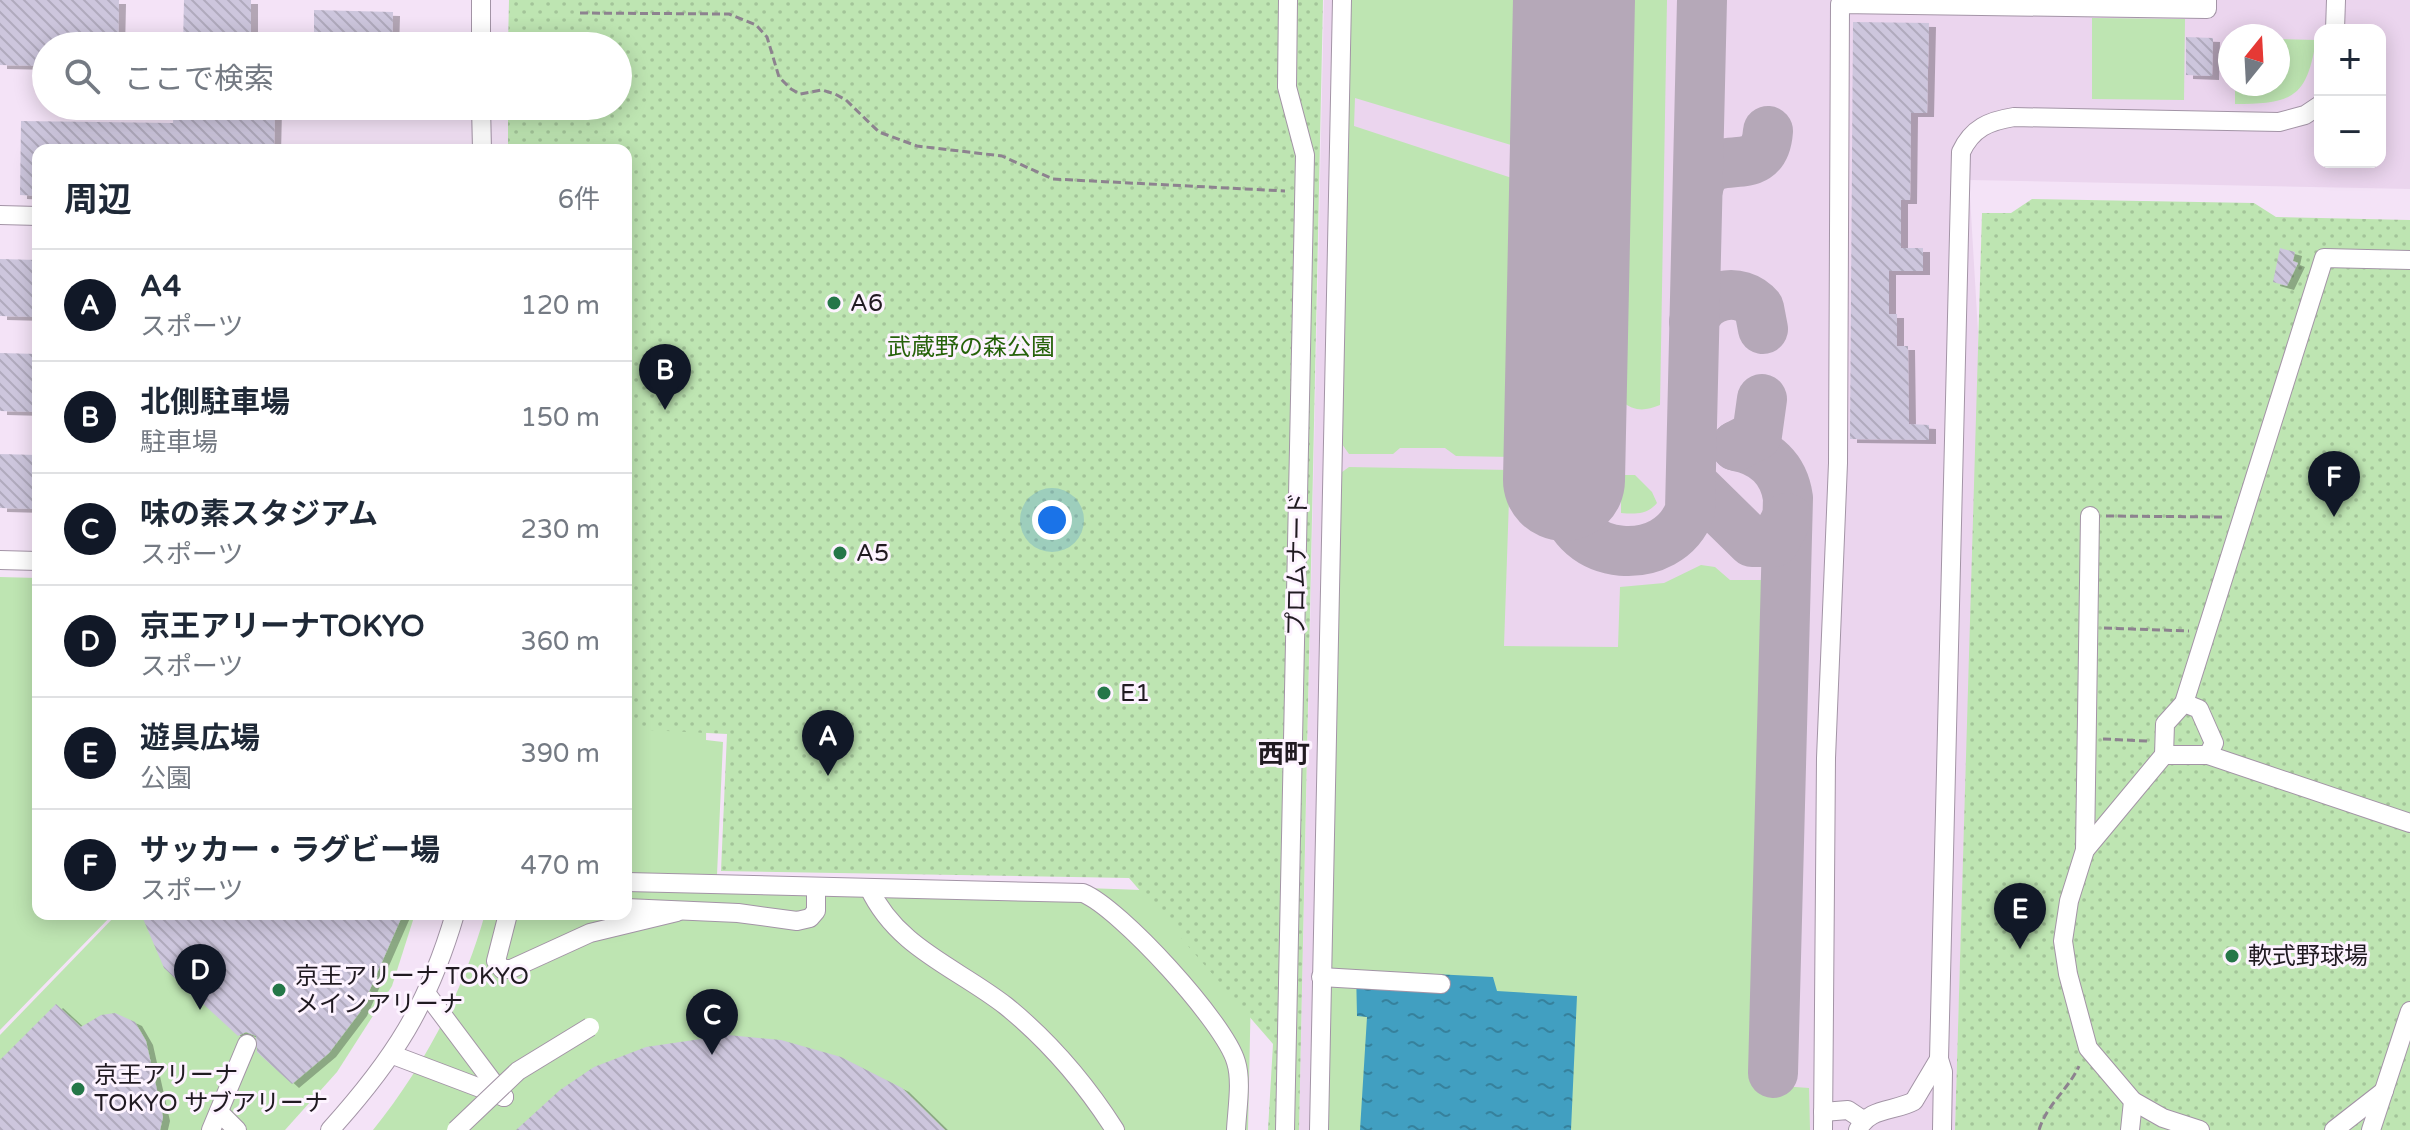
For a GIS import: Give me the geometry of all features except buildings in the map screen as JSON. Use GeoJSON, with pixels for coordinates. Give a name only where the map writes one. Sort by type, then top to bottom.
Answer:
{"type":"FeatureCollection","features":[{"type":"Feature","properties":{"kind":"street"},"geometry":{"type":"LineString","coordinates":[[481,0],[481,32]]}},
{"type":"Feature","properties":{"kind":"street","name":"プロムナード"},"geometry":{"type":"LineString","coordinates":[[1285,1130],[1305,148],[1287,87],[1288,0]]}},
{"type":"Feature","properties":{"kind":"street"},"geometry":{"type":"LineString","coordinates":[[1319,1130],[1335,475],[1342,0]]}},
{"type":"Feature","properties":{"kind":"street"},"geometry":{"type":"LineString","coordinates":[[1939,1059],[1914,1101],[1874,1113],[1860,1125],[1848,1110],[1823,1121],[1826,758],[1838,463],[1840,4],[2207,9],[2207,0]]}},
{"type":"Feature","properties":{"kind":"street"},"geometry":{"type":"LineString","coordinates":[[2335,24],[2336,0]]}},
{"type":"Feature","properties":{"kind":"street"},"geometry":{"type":"LineString","coordinates":[[1942,1130],[1943,1072],[1939,1059],[1961,152],[1976,130],[1992,121],[2014,117],[2279,122],[2305,115],[2314,109]]}},
{"type":"Feature","properties":{"kind":"street"},"geometry":{"type":"LineString","coordinates":[[481,120],[482,144]]}},
{"type":"Feature","properties":{"kind":"street"},"geometry":{"type":"LineString","coordinates":[[0,215],[32,216]]}},
{"type":"Feature","properties":{"kind":"street"},"geometry":{"type":"LineString","coordinates":[[2085,850],[2164,749],[2165,724],[2184,703],[2324,258],[2410,260]]}},
{"type":"Feature","properties":{"kind":"street"},"geometry":{"type":"LineString","coordinates":[[2090,516],[2085,850],[2069,901],[2063,941],[2068,974],[2088,1048],[2133,1101],[2163,1118],[2200,1130]]}},
{"type":"Feature","properties":{"kind":"street"},"geometry":{"type":"LineString","coordinates":[[0,560],[32,561]]}},
{"type":"Feature","properties":{"kind":"street"},"geometry":{"type":"LineString","coordinates":[[2184,703],[2199,709],[2214,743],[2208,755]]}},
{"type":"Feature","properties":{"kind":"street"},"geometry":{"type":"LineString","coordinates":[[2164,749],[2208,755],[2410,823]]}},
{"type":"Feature","properties":{"kind":"street"},"geometry":{"type":"LineString","coordinates":[[632,882],[1063,891],[1098,899],[1184,986],[1232,1052],[1238,1065],[1236,1130]]}},
{"type":"Feature","properties":{"kind":"street"},"geometry":{"type":"LineString","coordinates":[[632,908],[738,913],[797,921],[810,918],[816,911],[816,887]]}},
{"type":"Feature","properties":{"kind":"street"},"geometry":{"type":"LineString","coordinates":[[869,888],[878,906],[907,940],[1005,1006],[1041,1038],[1082,1083],[1115,1130]]}},
{"type":"Feature","properties":{"kind":"street"},"geometry":{"type":"LineString","coordinates":[[506,920],[496,961],[502,969],[511,969],[590,933],[677,912]]}},
{"type":"Feature","properties":{"kind":"street"},"geometry":{"type":"LineString","coordinates":[[330,1130],[393,1055],[426,993],[453,920]]}},
{"type":"Feature","properties":{"kind":"street"},"geometry":{"type":"LineString","coordinates":[[1321,977],[1441,984]]}},
{"type":"Feature","properties":{"kind":"street"},"geometry":{"type":"LineString","coordinates":[[393,1055],[504,1097],[426,993]]}},
{"type":"Feature","properties":{"kind":"street"},"geometry":{"type":"LineString","coordinates":[[2371,1130],[2410,1011]]}},
{"type":"Feature","properties":{"kind":"street"},"geometry":{"type":"LineString","coordinates":[[456,1130],[518,1071],[590,1027]]}},
{"type":"Feature","properties":{"kind":"street"},"geometry":{"type":"LineString","coordinates":[[211,1130],[247,1044]]}},
{"type":"Feature","properties":{"kind":"street"},"geometry":{"type":"LineString","coordinates":[[2334,1130],[2384,1091]]}},
{"type":"Feature","properties":{"kind":"street"},"geometry":{"type":"LineString","coordinates":[[2130,1130],[2133,1101]]}},
{"type":"Feature","properties":{"kind":"street"},"geometry":{"type":"LineString","coordinates":[[220,1113],[237,1130]]}},
{"type":"Feature","properties":{"kind":"path"},"geometry":{"type":"LineString","coordinates":[[580,13],[729,14],[756,25],[767,37],[779,77],[791,89],[800,94],[822,90],[835,94],[846,100],[879,132],[917,146],[1002,156],[1053,179],[1304,192]]}},
{"type":"Feature","properties":{"kind":"path"},"geometry":{"type":"LineString","coordinates":[[2090,516],[2243,517]]}},
{"type":"Feature","properties":{"kind":"path"},"geometry":{"type":"LineString","coordinates":[[2088,628],[2206,632]]}},
{"type":"Feature","properties":{"kind":"path"},"geometry":{"type":"LineString","coordinates":[[2087,738],[2164,749]]}},
{"type":"Feature","properties":{"kind":"path"},"geometry":{"type":"LineString","coordinates":[[2039,1130],[2045,1112],[2072,1082],[2088,1048]]}},
{"type":"Feature","properties":{"kind":"shaded area"},"geometry":{"type":"Polygon","coordinates":[[[1324,0],[2410,0],[2410,189],[1969,180],[1979,348],[1955,1130],[1299,1130],[1324,0]]]}},
{"type":"Feature","properties":{"kind":"green space","name":"武蔵野の森公園"},"geometry":{"type":"Polygon","coordinates":[[[509,0],[1323,0],[1299,1130],[1268,1130],[1273,1044],[1129,878],[721,871],[727,734],[632,729],[632,144],[508,144],[508,120],[632,120],[632,32],[508,32],[509,0]]]}},
{"type":"Feature","properties":{"kind":"green space"},"geometry":{"type":"Polygon","coordinates":[[[1351,0],[1524,0],[1521,148],[1355,98],[1354,126],[1521,181],[1513,457],[1456,456],[1445,448],[1400,448],[1393,454],[1349,454],[1342,444],[1351,0]]]}},
{"type":"Feature","properties":{"kind":"green space"},"geometry":{"type":"Polygon","coordinates":[[[1626,0],[1667,0],[1660,405],[1645,409],[1636,409],[1621,401],[1626,0]]]}},
{"type":"Feature","properties":{"kind":"green space"},"geometry":{"type":"Polygon","coordinates":[[[719,9],[706,740],[723,742],[717,875],[1253,894],[1248,1130],[373,1130],[409,1081],[440,1028],[465,972],[483,920],[632,920],[632,144],[625,144],[621,120],[632,120],[632,41],[719,9]]]}},
{"type":"Feature","properties":{"kind":"green space"},"geometry":{"type":"Polygon","coordinates":[[[2092,18],[2185,19],[2184,100],[2092,99],[2092,18]]]}},
{"type":"Feature","properties":{"kind":"green space"},"geometry":{"type":"Polygon","coordinates":[[[2290,39],[2314,40],[2308,74],[2290,96],[2290,39]]]}},
{"type":"Feature","properties":{"kind":"green space"},"geometry":{"type":"Polygon","coordinates":[[[2235,96],[2290,96],[2270,102],[2235,104],[2235,96]]]}},
{"type":"Feature","properties":{"kind":"green space"},"geometry":{"type":"Polygon","coordinates":[[[2032,199],[2254,203],[2276,217],[2410,220],[2410,1130],[1955,1130],[1982,213],[2011,213],[2032,199]]]}},
{"type":"Feature","properties":{"kind":"green space"},"geometry":{"type":"Polygon","coordinates":[[[1349,467],[1510,470],[1504,646],[1618,647],[1620,587],[1664,583],[1701,565],[1715,567],[1730,580],[1766,580],[1756,1084],[1809,1088],[1810,1130],[1318,1130],[1338,475],[1349,467]]]}},
{"type":"Feature","properties":{"kind":"green space"},"geometry":{"type":"Polygon","coordinates":[[[1621,475],[1635,475],[1652,492],[1657,503],[1645,512],[1621,513],[1621,475]]]}},
{"type":"Feature","properties":{"kind":"green space"},"geometry":{"type":"Polygon","coordinates":[[[0,577],[32,578],[32,920],[107,920],[0,1030],[0,577]]]}},
{"type":"Feature","properties":{"kind":"green space"},"geometry":{"type":"Polygon","coordinates":[[[111,920],[413,920],[392,986],[337,1072],[285,1130],[0,1130],[0,1035],[111,920]]]}},
{"type":"Feature","properties":{"kind":"water"},"geometry":{"type":"Polygon","coordinates":[[[1356,970],[1493,977],[1497,991],[1577,996],[1571,1130],[1360,1130],[1367,1017],[1357,1016],[1356,970]]]}},
{"type":"Feature","properties":{"kind":"taxiway"},"geometry":{"type":"LineString","coordinates":[[1564,497],[1570,519],[1583,535],[1601,546],[1621,551],[1642,550],[1662,543],[1679,529],[1690,510],[1702,0]]}},
{"type":"Feature","properties":{"kind":"taxiway"},"geometry":{"type":"LineString","coordinates":[[1698,189],[1704,174],[1713,167],[1757,157],[1764,148],[1768,131]]}},
{"type":"Feature","properties":{"kind":"taxiway"},"geometry":{"type":"LineString","coordinates":[[1694,322],[1698,312],[1713,299],[1732,295],[1751,301],[1759,308],[1763,329]]}},
{"type":"Feature","properties":{"kind":"taxiway"},"geometry":{"type":"LineString","coordinates":[[1736,446],[1757,435],[1762,399]]}},
{"type":"Feature","properties":{"kind":"taxiway"},"geometry":{"type":"LineString","coordinates":[[1736,446],[1756,452],[1771,463],[1782,478],[1788,498],[1773,1073]]}},
{"type":"Feature","properties":{"kind":"taxiway"},"geometry":{"type":"LineString","coordinates":[[1692,483],[1752,542],[1774,542],[1787,518]]}},
{"type":"Feature","properties":{"kind":"runway"},"geometry":{"type":"LineString","coordinates":[[1564,480],[1574,0]]}},
{"type":"Feature","properties":{"kind":"place","name":"A6"},"geometry":{"type":"Point","coordinates":[834,303]}},
{"type":"Feature","properties":{"kind":"place","name":"北側駐車場"},"geometry":{"type":"Point","coordinates":[665,410]}},
{"type":"Feature","properties":{"kind":"place","name":"サッカー・ラグビー場"},"geometry":{"type":"Point","coordinates":[2334,517]}},
{"type":"Feature","properties":{"kind":"place","name":"A5"},"geometry":{"type":"Point","coordinates":[840,553]}},
{"type":"Feature","properties":{"kind":"place","name":"E1"},"geometry":{"type":"Point","coordinates":[1104,693]}},
{"type":"Feature","properties":{"kind":"place","name":"A4"},"geometry":{"type":"Point","coordinates":[828,776]}},
{"type":"Feature","properties":{"kind":"place","name":"遊具広場"},"geometry":{"type":"Point","coordinates":[2020,949]}},
{"type":"Feature","properties":{"kind":"place","name":"軟式野球場"},"geometry":{"type":"Point","coordinates":[2232,956]}},
{"type":"Feature","properties":{"kind":"place","name":"京王アリーナ TOKYO メインアリーナ"},"geometry":{"type":"Point","coordinates":[279,990]}},
{"type":"Feature","properties":{"kind":"place","name":"京王アリーナTOKYO"},"geometry":{"type":"Point","coordinates":[200,1010]}},
{"type":"Feature","properties":{"kind":"place","name":"味の素スタジアム"},"geometry":{"type":"Point","coordinates":[712,1055]}},
{"type":"Feature","properties":{"kind":"place","name":"京王アリーナ TOKYO サブアリーナ"},"geometry":{"type":"Point","coordinates":[78,1089]}},
{"type":"Feature","properties":{"kind":"district","name":"西町"},"geometry":{"type":"Point","coordinates":[1284,754]}}]}
